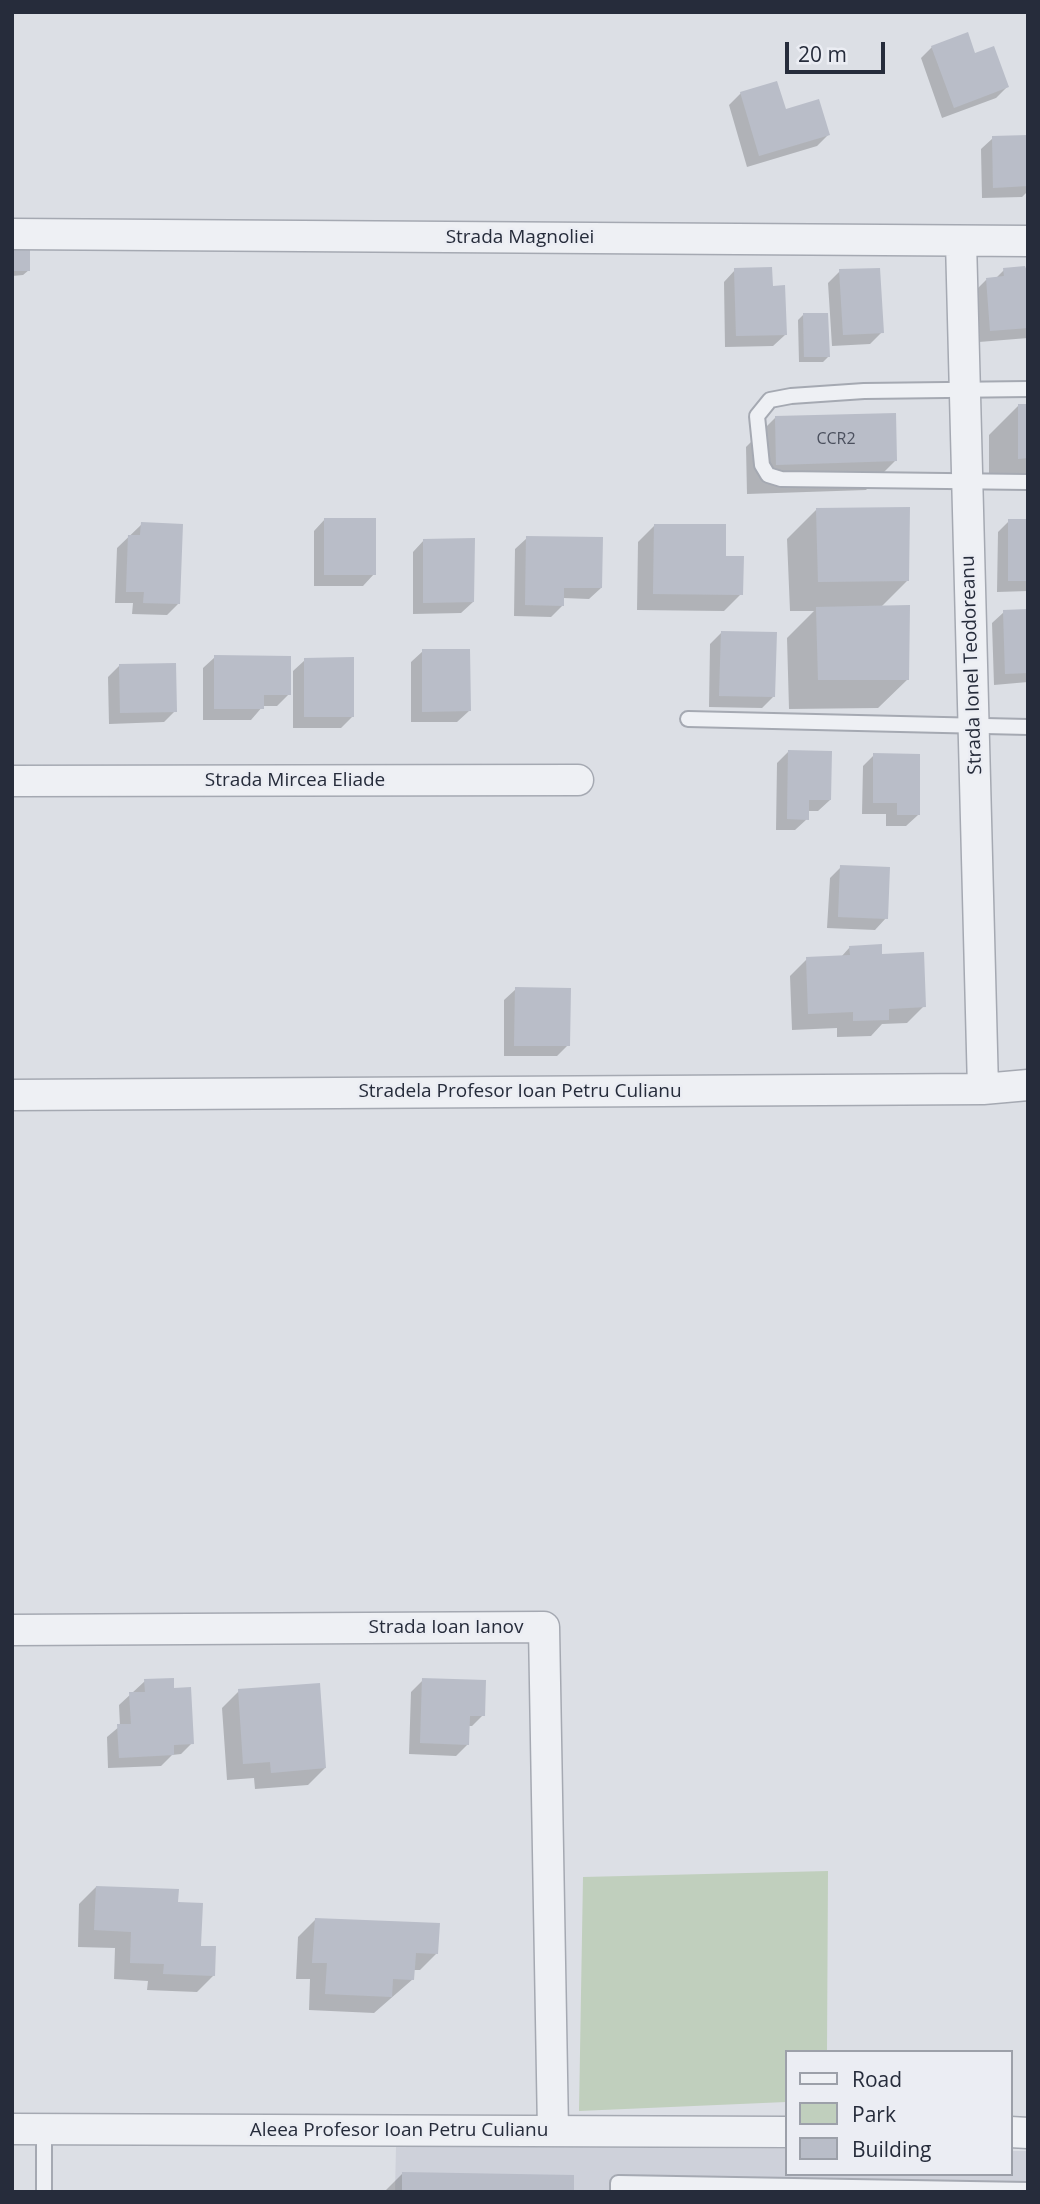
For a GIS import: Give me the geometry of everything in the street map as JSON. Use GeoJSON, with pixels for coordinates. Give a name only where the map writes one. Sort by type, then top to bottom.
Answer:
{"type":"FeatureCollection","features":[{"type":"Feature","properties":{"kind":"street","name":"Strada Magnoliei"},"geometry":{"type":"LineString","coordinates":[[12,234],[1028,241]]}},
{"type":"Feature","properties":{"kind":"street","name":"Strada Ionel Teodoreanu"},"geometry":{"type":"LineString","coordinates":[[961,242],[983,1089]]}},
{"type":"Feature","properties":{"kind":"street","name":"Strada Mircea Eliade"},"geometry":{"type":"LineString","coordinates":[[12,781],[578,780]]}},
{"type":"Feature","properties":{"kind":"street","name":"Stradela Profesor Ioan Petru Culianu"},"geometry":{"type":"LineString","coordinates":[[12,1095],[983,1089],[1028,1085]]}},
{"type":"Feature","properties":{"kind":"street","name":"Strada Ioan Ianov"},"geometry":{"type":"LineString","coordinates":[[12,1630],[544,1628],[553,2131]]}},
{"type":"Feature","properties":{"kind":"street","name":"Aleea Profesor Ioan Petru Culianu"},"geometry":{"type":"LineString","coordinates":[[12,2129],[785,2132]]}},
{"type":"Feature","properties":{"kind":"lane"},"geometry":{"type":"LineString","coordinates":[[1028,389],[863,391],[791,397],[770,400],[757,416],[762,465],[768,475],[781,479],[1028,482]]}},
{"type":"Feature","properties":{"kind":"lane"},"geometry":{"type":"LineString","coordinates":[[688,719],[1028,727]]}},
{"type":"Feature","properties":{"kind":"lane"},"geometry":{"type":"LineString","coordinates":[[44,2130],[44,2192]]}},
{"type":"Feature","properties":{"kind":"lane"},"geometry":{"type":"LineString","coordinates":[[618,2192],[618,2183],[1028,2190]]}},
{"type":"Feature","properties":{"kind":"shaded area"},"geometry":{"type":"Polygon","coordinates":[[[396,2146],[785,2149],[785,2176],[1012,2176],[1012,2151],[1028,2151],[1028,2192],[395,2192],[396,2146]]]}},
{"type":"Feature","properties":{"kind":"green space"},"geometry":{"type":"Polygon","coordinates":[[[828,1871],[827,2050],[785,2050],[785,2102],[579,2111],[583,1877],[828,1871]]]}},
{"type":"Feature","properties":{"kind":"building"},"geometry":{"type":"Polygon","coordinates":[[[968,32],[975,53],[994,46],[1009,87],[954,108],[931,46],[968,32]]]}},
{"type":"Feature","properties":{"kind":"building"},"geometry":{"type":"Polygon","coordinates":[[[777,81],[786,109],[819,99],[830,135],[759,156],[740,92],[777,81]]]}},
{"type":"Feature","properties":{"kind":"building"},"geometry":{"type":"Polygon","coordinates":[[[1028,135],[1028,186],[993,188],[992,136],[1028,135]]]}},
{"type":"Feature","properties":{"kind":"building"},"geometry":{"type":"Polygon","coordinates":[[[30,249],[30,271],[12,271],[12,250],[30,249]]]}},
{"type":"Feature","properties":{"kind":"building"},"geometry":{"type":"Polygon","coordinates":[[[1025,266],[1028,274],[1028,328],[990,331],[986,278],[1004,276],[1003,268],[1025,266]]]}},
{"type":"Feature","properties":{"kind":"building"},"geometry":{"type":"Polygon","coordinates":[[[772,267],[773,286],[785,285],[787,335],[736,336],[734,268],[772,267]]]}},
{"type":"Feature","properties":{"kind":"building"},"geometry":{"type":"Polygon","coordinates":[[[880,268],[884,333],[843,335],[839,269],[880,268]]]}},
{"type":"Feature","properties":{"kind":"building"},"geometry":{"type":"Polygon","coordinates":[[[803,313],[828,313],[830,357],[804,357],[803,313]]]}},
{"type":"Feature","properties":{"kind":"building"},"geometry":{"type":"Polygon","coordinates":[[[1018,404],[1028,404],[1028,458],[1018,459],[1018,404]]]}},
{"type":"Feature","properties":{"kind":"building"},"geometry":{"type":"Polygon","coordinates":[[[896,413],[897,461],[776,465],[775,416],[896,413]]]}},
{"type":"Feature","properties":{"kind":"building"},"geometry":{"type":"Polygon","coordinates":[[[910,507],[909,581],[818,582],[816,508],[910,507]]]}},
{"type":"Feature","properties":{"kind":"building"},"geometry":{"type":"Polygon","coordinates":[[[324,518],[376,518],[376,575],[324,575],[324,518]]]}},
{"type":"Feature","properties":{"kind":"building"},"geometry":{"type":"Polygon","coordinates":[[[1008,519],[1028,519],[1028,581],[1008,581],[1008,519]]]}},
{"type":"Feature","properties":{"kind":"building"},"geometry":{"type":"Polygon","coordinates":[[[141,522],[183,524],[180,604],[143,603],[144,592],[126,592],[128,535],[140,535],[141,522]]]}},
{"type":"Feature","properties":{"kind":"building"},"geometry":{"type":"Polygon","coordinates":[[[654,524],[726,524],[726,556],[744,556],[743,595],[653,594],[654,524]]]}},
{"type":"Feature","properties":{"kind":"building"},"geometry":{"type":"Polygon","coordinates":[[[526,536],[603,537],[602,588],[564,588],[564,606],[525,605],[526,536]]]}},
{"type":"Feature","properties":{"kind":"building"},"geometry":{"type":"Polygon","coordinates":[[[475,538],[474,602],[423,603],[423,539],[475,538]]]}},
{"type":"Feature","properties":{"kind":"building"},"geometry":{"type":"Polygon","coordinates":[[[910,605],[909,680],[818,680],[816,607],[910,605]]]}},
{"type":"Feature","properties":{"kind":"building"},"geometry":{"type":"Polygon","coordinates":[[[1028,609],[1028,673],[1005,674],[1003,610],[1028,609]]]}},
{"type":"Feature","properties":{"kind":"building"},"geometry":{"type":"Polygon","coordinates":[[[721,631],[777,632],[775,697],[719,696],[721,631]]]}},
{"type":"Feature","properties":{"kind":"building"},"geometry":{"type":"Polygon","coordinates":[[[422,649],[470,649],[471,711],[422,712],[422,649]]]}},
{"type":"Feature","properties":{"kind":"building"},"geometry":{"type":"Polygon","coordinates":[[[214,655],[291,656],[291,695],[264,695],[264,709],[214,709],[214,655]]]}},
{"type":"Feature","properties":{"kind":"building"},"geometry":{"type":"Polygon","coordinates":[[[354,657],[354,717],[304,717],[304,658],[354,657]]]}},
{"type":"Feature","properties":{"kind":"building"},"geometry":{"type":"Polygon","coordinates":[[[176,663],[177,712],[120,713],[119,664],[176,663]]]}},
{"type":"Feature","properties":{"kind":"building"},"geometry":{"type":"Polygon","coordinates":[[[788,750],[832,751],[831,800],[809,800],[809,820],[787,819],[788,750]]]}},
{"type":"Feature","properties":{"kind":"building"},"geometry":{"type":"Polygon","coordinates":[[[873,753],[920,754],[920,815],[897,815],[897,803],[873,803],[873,753]]]}},
{"type":"Feature","properties":{"kind":"building"},"geometry":{"type":"Polygon","coordinates":[[[840,865],[890,867],[888,919],[838,917],[840,865]]]}},
{"type":"Feature","properties":{"kind":"building"},"geometry":{"type":"Polygon","coordinates":[[[882,944],[882,954],[924,952],[926,1007],[889,1009],[889,1020],[853,1021],[853,1012],[808,1014],[806,957],[850,955],[849,946],[882,944]]]}},
{"type":"Feature","properties":{"kind":"building"},"geometry":{"type":"Polygon","coordinates":[[[515,987],[571,988],[570,1046],[514,1046],[515,987]]]}},
{"type":"Feature","properties":{"kind":"building"},"geometry":{"type":"Polygon","coordinates":[[[174,1678],[174,1688],[191,1687],[194,1744],[174,1745],[174,1755],[119,1758],[117,1724],[131,1724],[129,1692],[145,1692],[144,1679],[174,1678]]]}},
{"type":"Feature","properties":{"kind":"building"},"geometry":{"type":"Polygon","coordinates":[[[422,1678],[486,1680],[485,1716],[470,1716],[469,1745],[420,1743],[422,1678]]]}},
{"type":"Feature","properties":{"kind":"building"},"geometry":{"type":"Polygon","coordinates":[[[320,1683],[326,1768],[271,1773],[270,1762],[243,1764],[238,1689],[320,1683]]]}},
{"type":"Feature","properties":{"kind":"building"},"geometry":{"type":"Polygon","coordinates":[[[96,1886],[179,1889],[178,1902],[203,1903],[201,1946],[216,1946],[215,1976],[163,1974],[164,1964],[130,1963],[131,1932],[94,1930],[96,1886]]]}},
{"type":"Feature","properties":{"kind":"building"},"geometry":{"type":"Polygon","coordinates":[[[315,1918],[440,1923],[438,1954],[416,1953],[414,1980],[393,1979],[392,1997],[325,1994],[327,1963],[312,1963],[315,1918]]]}},
{"type":"Feature","properties":{"kind":"building"},"geometry":{"type":"Polygon","coordinates":[[[402,2172],[574,2175],[574,2192],[402,2192],[402,2172]]]}}]}
